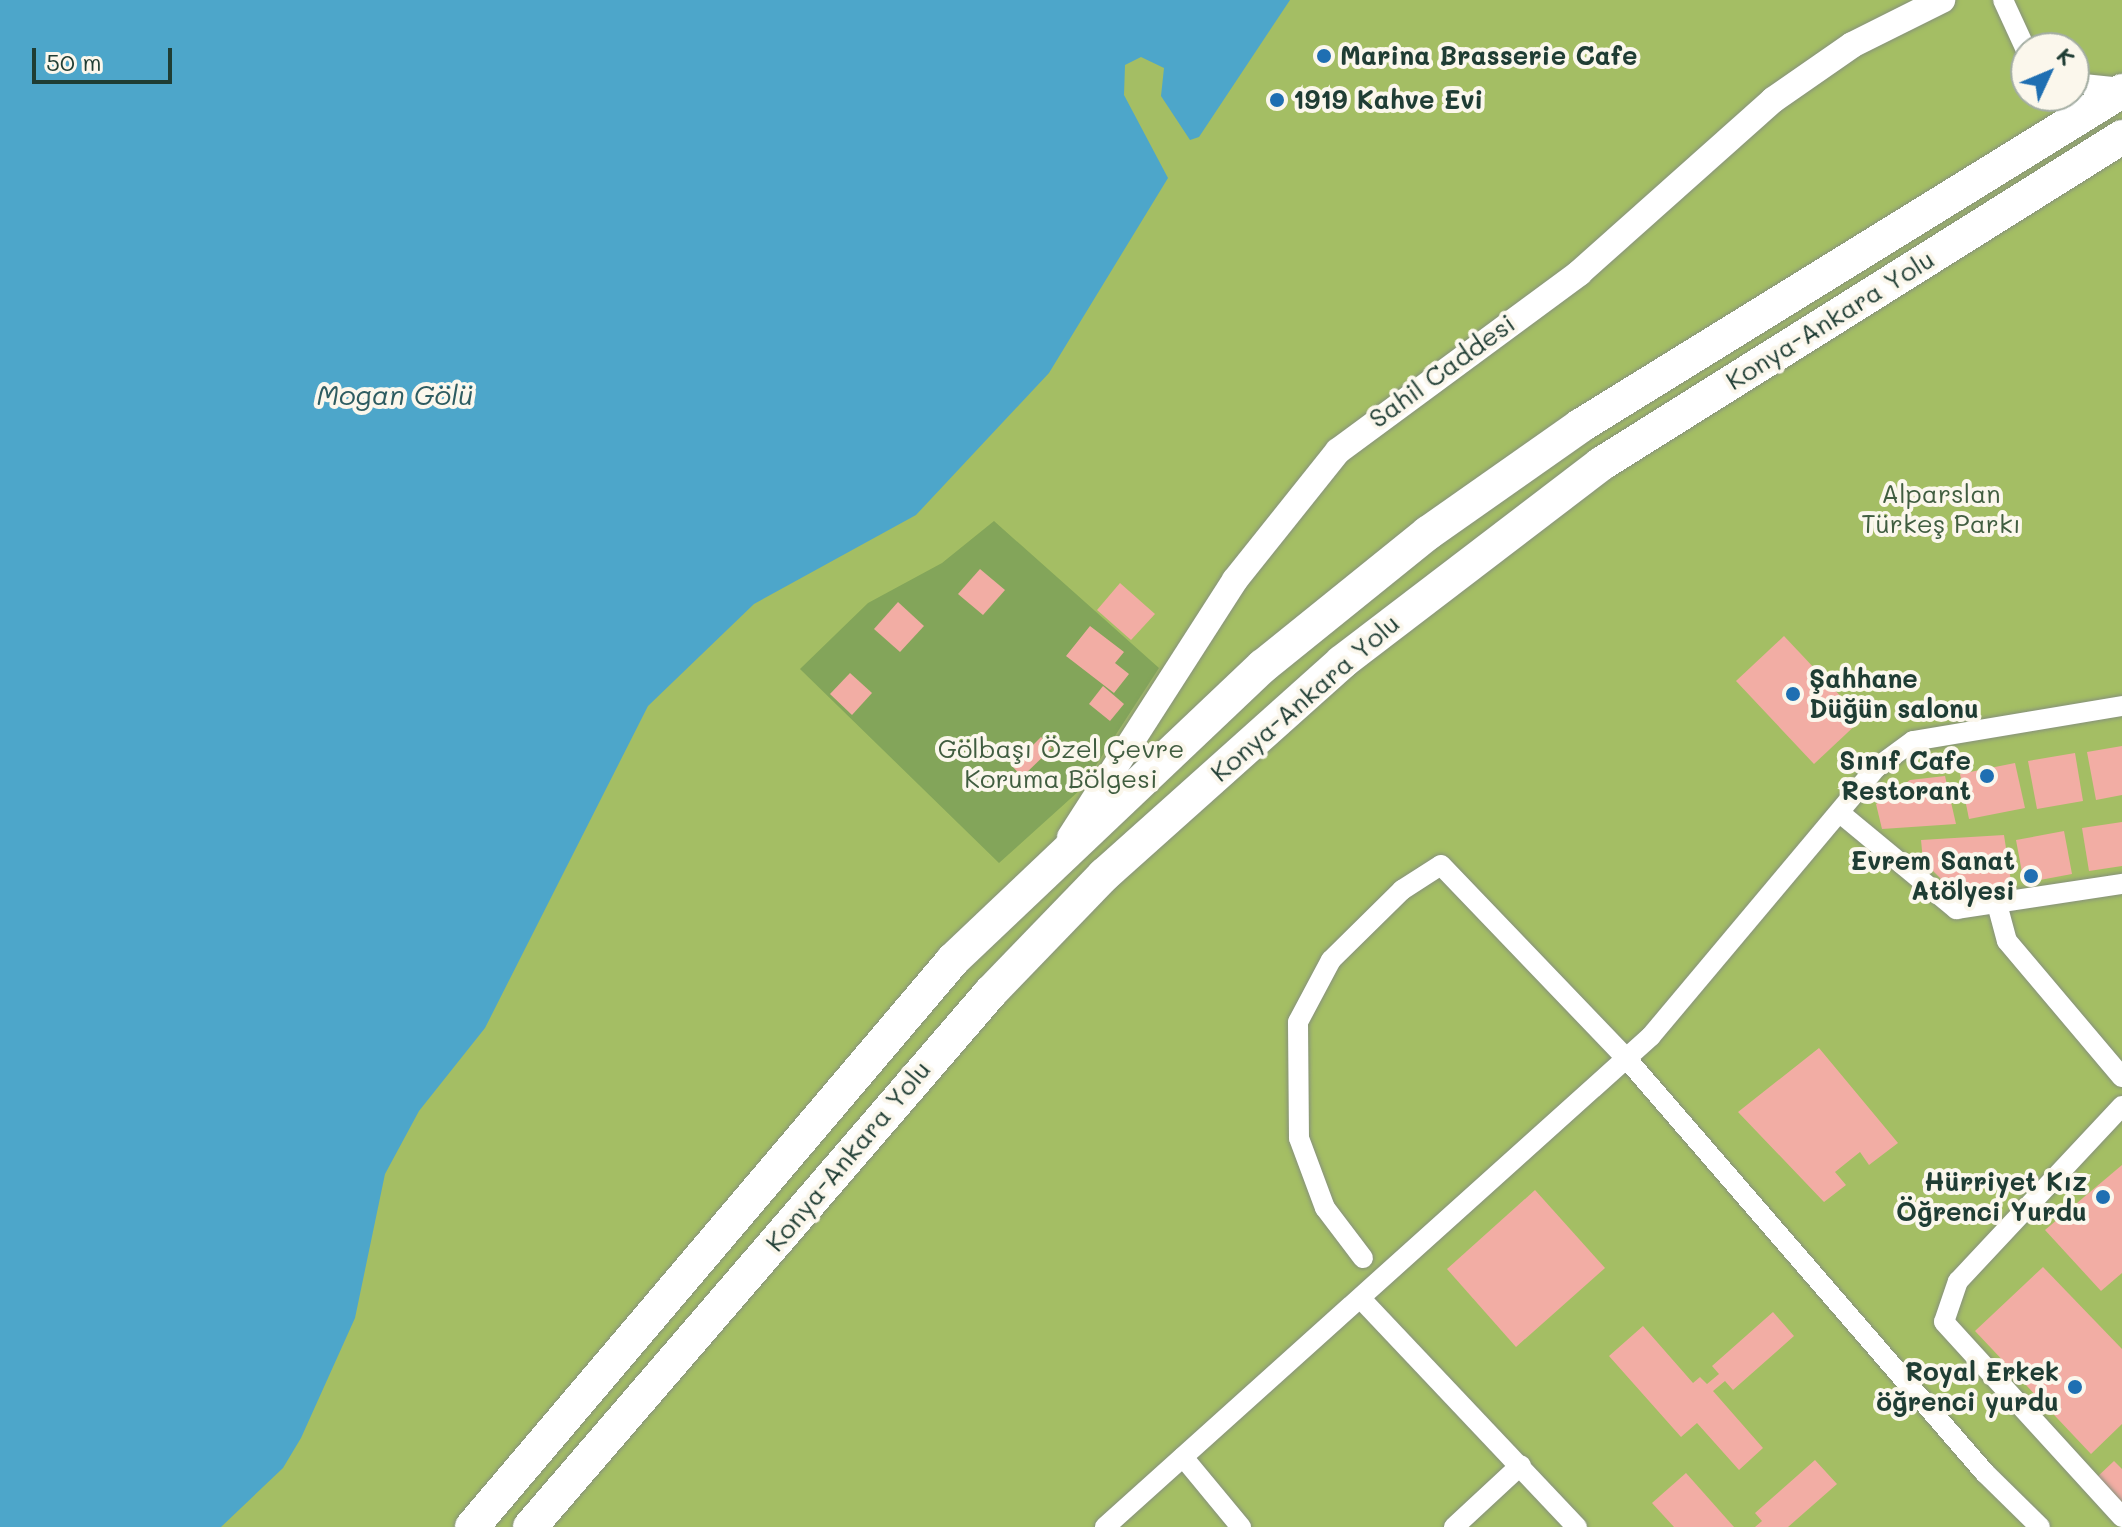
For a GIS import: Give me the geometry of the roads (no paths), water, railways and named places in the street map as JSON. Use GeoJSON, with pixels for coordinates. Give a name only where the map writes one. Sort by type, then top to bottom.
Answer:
{"type":"FeatureCollection","features":[{"type":"Feature","properties":{"kind":"highway"},"geometry":{"type":"LineString","coordinates":[[472,1527],[892,1026],[1057,857],[1263,666],[1428,533],[1580,426],[2122,89]]}},
{"type":"Feature","properties":{"kind":"highway","name":"Konya-Ankara Yolu"},"geometry":{"type":"LineString","coordinates":[[530,1527],[991,992],[1104,875],[1342,662],[1601,464],[2122,137]]}},
{"type":"Feature","properties":{"kind":"highway"},"geometry":{"type":"LineString","coordinates":[[2023,198],[2122,160]]}},
{"type":"Feature","properties":{"kind":"street","name":"Sahil Caddesi"},"geometry":{"type":"LineString","coordinates":[[1057,857],[1242,569],[1338,451],[1579,273],[1773,100],[1852,45],[1942,0]]}},
{"type":"Feature","properties":{"kind":"street"},"geometry":{"type":"LineString","coordinates":[[2003,0],[2018,32]]}},
{"type":"Feature","properties":{"kind":"street"},"geometry":{"type":"LineString","coordinates":[[2090,85],[2122,89]]}},
{"type":"Feature","properties":{"kind":"street"},"geometry":{"type":"LineString","coordinates":[[1105,1527],[1362,1300],[1651,1036],[1876,768],[1913,741],[2122,706]]}},
{"type":"Feature","properties":{"kind":"street"},"geometry":{"type":"LineString","coordinates":[[1840,813],[1942,904],[1997,904],[2122,884]]}},
{"type":"Feature","properties":{"kind":"street"},"geometry":{"type":"LineString","coordinates":[[1363,1258],[1325,1208],[1299,1138],[1298,1022],[1331,960],[1402,890],[1441,865],[1626,1058],[1985,1473],[2040,1527]]}},
{"type":"Feature","properties":{"kind":"street"},"geometry":{"type":"LineString","coordinates":[[1997,904],[2007,941],[2122,1077]]}},
{"type":"Feature","properties":{"kind":"street"},"geometry":{"type":"LineString","coordinates":[[2122,1106],[1958,1281],[1944,1322],[2122,1517]]}},
{"type":"Feature","properties":{"kind":"street"},"geometry":{"type":"LineString","coordinates":[[1362,1300],[1577,1527]]}},
{"type":"Feature","properties":{"kind":"street"},"geometry":{"type":"LineString","coordinates":[[1183,1457],[1241,1527]]}},
{"type":"Feature","properties":{"kind":"street"},"geometry":{"type":"LineString","coordinates":[[1454,1527],[1521,1465]]}},
{"type":"Feature","properties":{"kind":"water","name":"Mogan Gölü"},"geometry":{"type":"Polygon","coordinates":[[[0,0],[1290,0],[1199,137],[1190,140],[1161,96],[1164,68],[1141,57],[1125,65],[1124,95],[1168,178],[1049,373],[916,515],[754,604],[648,706],[485,1028],[419,1111],[385,1174],[355,1318],[301,1438],[283,1468],[221,1527],[0,1527],[0,0]]]}},
{"type":"Feature","properties":{"kind":"place","name":"Marina Brasserie Cafe"},"geometry":{"type":"Point","coordinates":[1324,56]}},
{"type":"Feature","properties":{"kind":"place","name":"1919 Kahve Evi"},"geometry":{"type":"Point","coordinates":[1277,100]}},
{"type":"Feature","properties":{"kind":"place","name":"Şahhane Düğün salonu"},"geometry":{"type":"Point","coordinates":[1793,694]}},
{"type":"Feature","properties":{"kind":"place","name":"Sınıf Cafe Restorant"},"geometry":{"type":"Point","coordinates":[1987,776]}},
{"type":"Feature","properties":{"kind":"place","name":"Evrem Sanat Atölyesi"},"geometry":{"type":"Point","coordinates":[2031,876]}},
{"type":"Feature","properties":{"kind":"place","name":"Hürriyet Kız Öğrenci Yurdu"},"geometry":{"type":"Point","coordinates":[2103,1197]}},
{"type":"Feature","properties":{"kind":"place","name":"Royal Erkek öğrenci yurdu"},"geometry":{"type":"Point","coordinates":[2075,1387]}},
{"type":"Feature","properties":{"kind":"park label","name":"Alparslan Türkeş Parkı"},"geometry":{"type":"Point","coordinates":[1941,509]}},
{"type":"Feature","properties":{"kind":"park label","name":"Gölbaşı Özel Çevre Koruma Bölgesi"},"geometry":{"type":"Point","coordinates":[1061,764]}}]}
